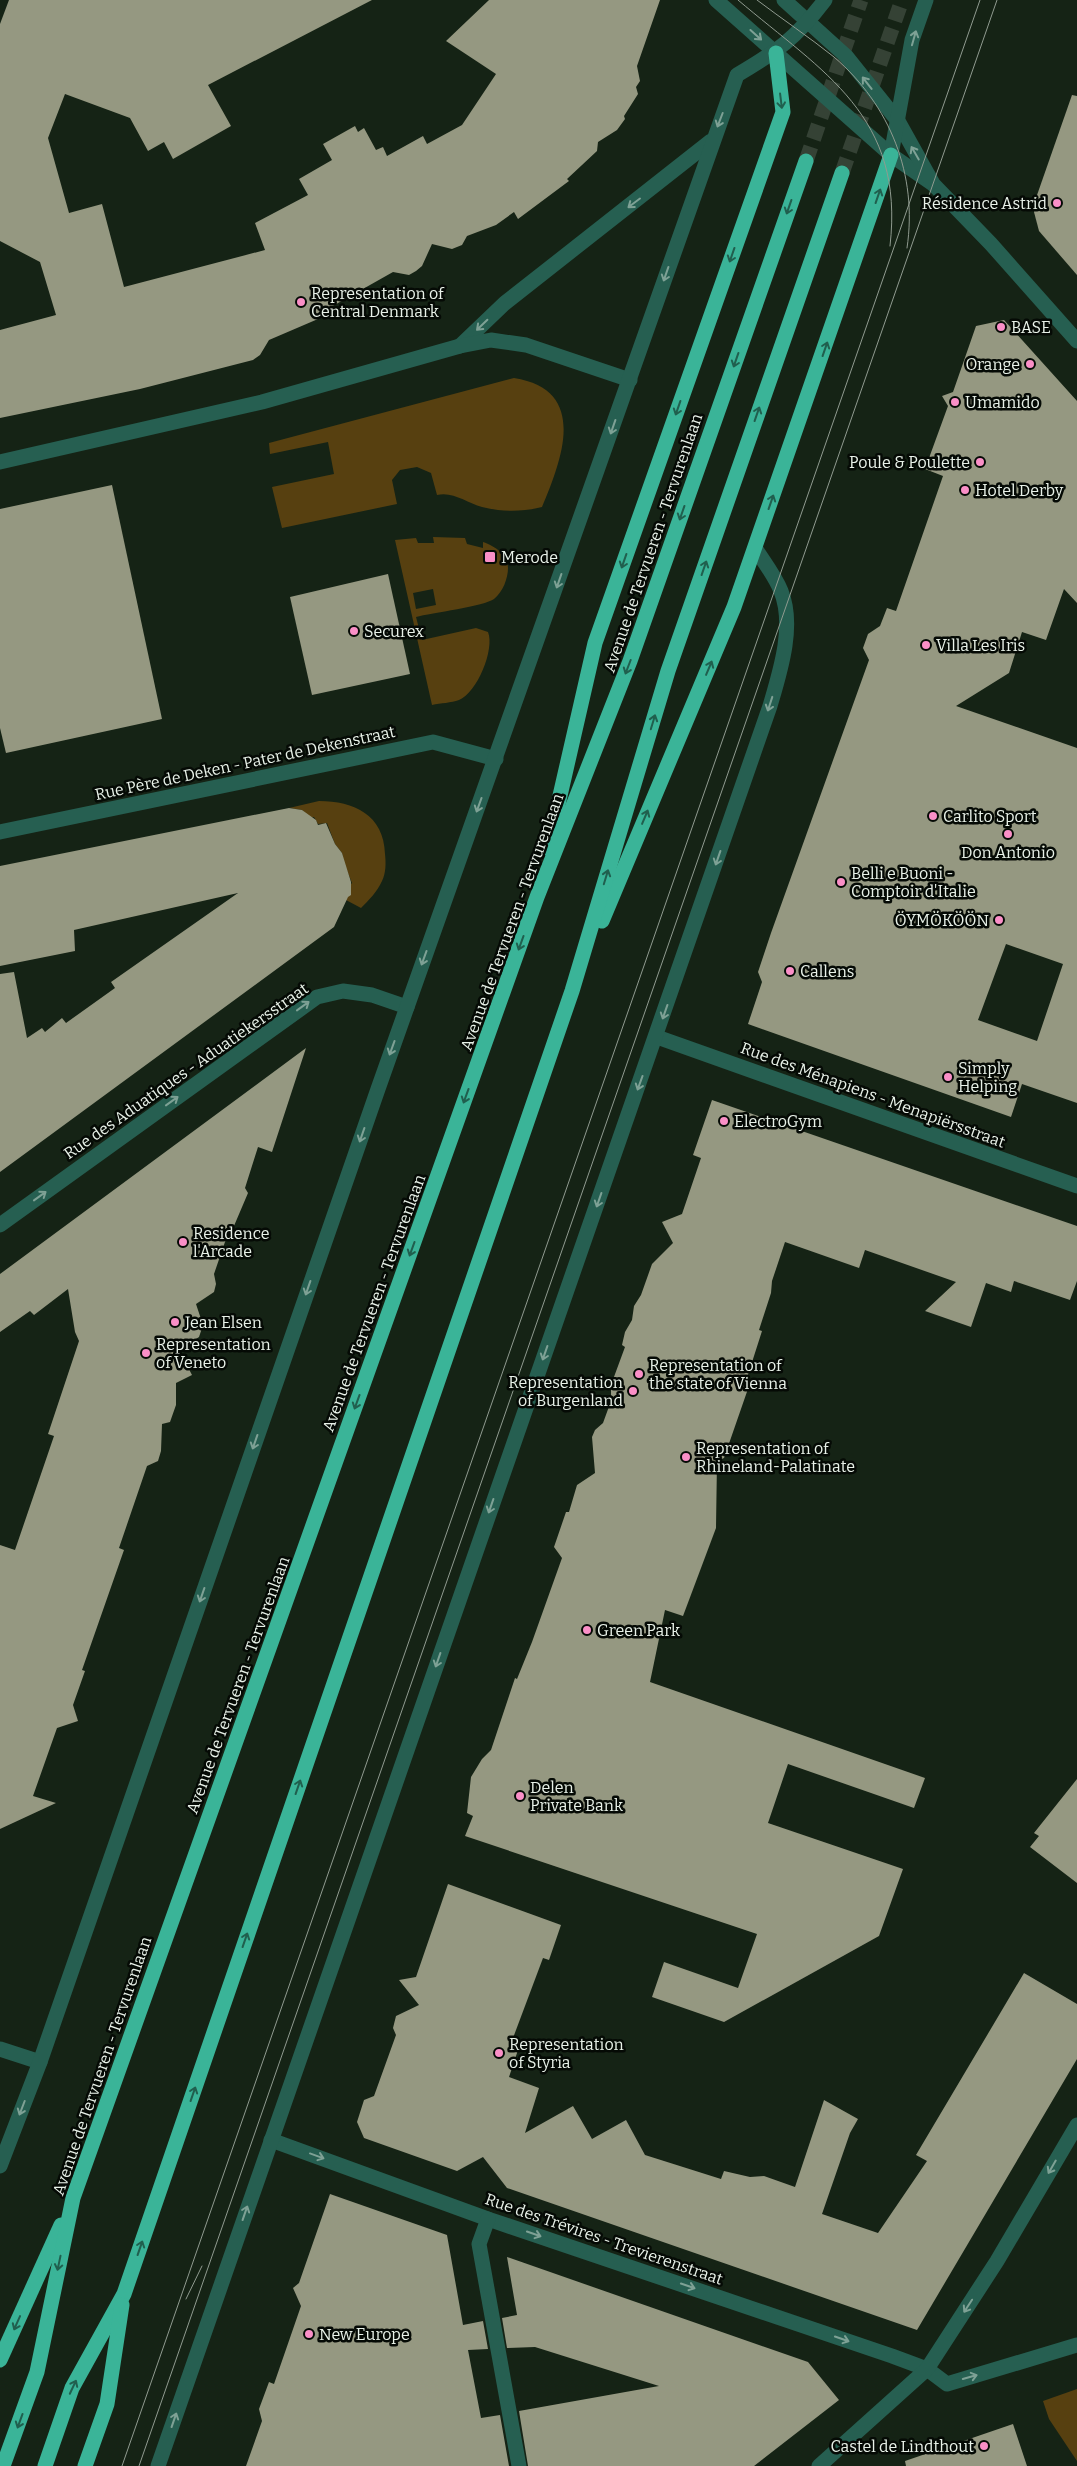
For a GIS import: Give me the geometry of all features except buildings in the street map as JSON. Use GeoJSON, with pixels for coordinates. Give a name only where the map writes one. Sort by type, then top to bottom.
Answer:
{"type":"FeatureCollection","features":[{"type":"Feature","properties":{"kind":"highway"},"geometry":{"type":"LineString","coordinates":[[537,897],[595,643],[782,112],[776,52]]}},
{"type":"Feature","properties":{"kind":"highway"},"geometry":{"type":"LineString","coordinates":[[572,991],[734,607],[892,155]]}},
{"type":"Feature","properties":{"kind":"highway","name":"Avenue de Tervueren - Tervurenlaan"},"geometry":{"type":"LineString","coordinates":[[3,2466],[37,2372],[73,2198],[537,897],[630,661],[806,160]]}},
{"type":"Feature","properties":{"kind":"highway"},"geometry":{"type":"LineString","coordinates":[[45,2466],[72,2388],[124,2294],[572,991],[668,671],[842,173]]}},
{"type":"Feature","properties":{"kind":"highway"},"geometry":{"type":"LineString","coordinates":[[0,2360],[73,2198]]}},
{"type":"Feature","properties":{"kind":"highway"},"geometry":{"type":"LineString","coordinates":[[85,2466],[107,2404],[124,2294]]}},
{"type":"Feature","properties":{"kind":"street"},"geometry":{"type":"LineString","coordinates":[[716,0],[892,155],[930,182],[991,244],[1077,341]]}},
{"type":"Feature","properties":{"kind":"street"},"geometry":{"type":"LineString","coordinates":[[784,0],[846,56],[898,121],[930,182]]}},
{"type":"Feature","properties":{"kind":"street"},"geometry":{"type":"LineString","coordinates":[[0,2166],[40,2062],[407,1007],[630,380],[712,140],[737,75],[776,52],[808,22],[825,0]]}},
{"type":"Feature","properties":{"kind":"street"},"geometry":{"type":"LineString","coordinates":[[892,155],[912,40],[926,0]]}},
{"type":"Feature","properties":{"kind":"street"},"geometry":{"type":"LineString","coordinates":[[460,346],[505,303],[712,140]]}},
{"type":"Feature","properties":{"kind":"street"},"geometry":{"type":"LineString","coordinates":[[0,462],[262,402],[460,346],[491,340],[526,345],[630,380]]}},
{"type":"Feature","properties":{"kind":"street"},"geometry":{"type":"LineString","coordinates":[[158,2466],[270,2140],[657,1037],[784,658],[786,609],[777,581],[755,548]]}},
{"type":"Feature","properties":{"kind":"street","name":"Rue Père de Deken - Pater de Dekenstraat"},"geometry":{"type":"LineString","coordinates":[[0,832],[433,742],[496,759]]}},
{"type":"Feature","properties":{"kind":"street","name":"Rue des Aduatiques - Aduatiekersstraat"},"geometry":{"type":"LineString","coordinates":[[0,1225],[317,997],[343,991],[372,996],[407,1007]]}},
{"type":"Feature","properties":{"kind":"street","name":"Rue des Ménapiens - Menapiërsstraat"},"geometry":{"type":"LineString","coordinates":[[657,1037],[1077,1186]]}},
{"type":"Feature","properties":{"kind":"street"},"geometry":{"type":"LineString","coordinates":[[0,2048],[40,2062]]}},
{"type":"Feature","properties":{"kind":"street"},"geometry":{"type":"LineString","coordinates":[[819,2466],[927,2369],[997,2261],[1077,2125]]}},
{"type":"Feature","properties":{"kind":"street","name":"Rue des Trévires - Trevierenstraat"},"geometry":{"type":"LineString","coordinates":[[270,2140],[488,2218],[927,2369],[948,2384],[1077,2344]]}},
{"type":"Feature","properties":{"kind":"street"},"geometry":{"type":"LineString","coordinates":[[488,2218],[479,2244],[519,2466]]}},
{"type":"Feature","properties":{"kind":"shaded area"},"geometry":{"type":"Polygon","coordinates":[[[514,378],[538,385],[553,396],[561,411],[564,429],[562,448],[557,468],[542,507],[520,511],[504,511],[482,507],[454,496],[437,495],[431,473],[417,467],[400,470],[392,480],[397,504],[282,528],[272,487],[334,474],[328,442],[270,454],[269,443],[514,378]]]}},
{"type":"Feature","properties":{"kind":"shaded area"},"geometry":{"type":"Polygon","coordinates":[[[433,537],[465,538],[467,544],[483,548],[483,542],[492,546],[503,555],[508,568],[500,593],[489,602],[416,617],[422,640],[476,628],[488,632],[490,640],[483,670],[466,696],[453,702],[432,705],[395,540],[416,538],[418,543],[434,543],[433,537]],[[433,589],[413,593],[416,609],[436,605],[433,589]]]}},
{"type":"Feature","properties":{"kind":"shaded area"},"geometry":{"type":"Polygon","coordinates":[[[319,801],[355,807],[373,820],[379,829],[385,854],[384,875],[380,885],[361,908],[346,900],[347,888],[352,883],[342,853],[335,844],[327,823],[318,824],[314,817],[310,818],[302,810],[289,808],[319,801]]]}},
{"type":"Feature","properties":{"kind":"shaded area"},"geometry":{"type":"Polygon","coordinates":[[[1077,2389],[1077,2461],[1049,2419],[1043,2401],[1077,2389]]]}},
{"type":"Feature","properties":{"kind":"tunnel"},"geometry":{"type":"LineString","coordinates":[[806,161],[861,0]]}},
{"type":"Feature","properties":{"kind":"tunnel"},"geometry":{"type":"LineString","coordinates":[[842,173],[902,0]]}},
{"type":"Feature","properties":{"kind":"tram line"},"geometry":{"type":"LineString","coordinates":[[738,0],[828,76],[852,102],[871,130],[885,163],[891,201],[890,246]]}},
{"type":"Feature","properties":{"kind":"tram line"},"geometry":{"type":"LineString","coordinates":[[757,0],[834,57],[854,76],[871,97],[885,119],[896,143],[904,168],[908,194],[907,248]]}},
{"type":"Feature","properties":{"kind":"tram line"},"geometry":{"type":"LineString","coordinates":[[122,2466],[980,0]]}},
{"type":"Feature","properties":{"kind":"tram line"},"geometry":{"type":"LineString","coordinates":[[139,2466],[997,0]]}},
{"type":"Feature","properties":{"kind":"tram line"},"geometry":{"type":"LineString","coordinates":[[186,2299],[202,2266]]}},
{"type":"Feature","properties":{"kind":"place","name":"Résidence Astrid"},"geometry":{"type":"Point","coordinates":[1057,203]}},
{"type":"Feature","properties":{"kind":"place","name":"Representation of Central Denmark"},"geometry":{"type":"Point","coordinates":[301,302]}},
{"type":"Feature","properties":{"kind":"place","name":"BASE"},"geometry":{"type":"Point","coordinates":[1001,327]}},
{"type":"Feature","properties":{"kind":"place","name":"Orange"},"geometry":{"type":"Point","coordinates":[1030,364]}},
{"type":"Feature","properties":{"kind":"place","name":"Umamido"},"geometry":{"type":"Point","coordinates":[955,402]}},
{"type":"Feature","properties":{"kind":"place","name":"Poule & Poulette"},"geometry":{"type":"Point","coordinates":[980,462]}},
{"type":"Feature","properties":{"kind":"place","name":"Hotel Derby"},"geometry":{"type":"Point","coordinates":[965,490]}},
{"type":"Feature","properties":{"kind":"place","name":"Merode"},"geometry":{"type":"Point","coordinates":[490,557]}},
{"type":"Feature","properties":{"kind":"place","name":"Securex"},"geometry":{"type":"Point","coordinates":[354,631]}},
{"type":"Feature","properties":{"kind":"place","name":"Villa Les Iris"},"geometry":{"type":"Point","coordinates":[926,645]}},
{"type":"Feature","properties":{"kind":"place","name":"Carlito Sport"},"geometry":{"type":"Point","coordinates":[933,816]}},
{"type":"Feature","properties":{"kind":"place","name":"Don Antonio"},"geometry":{"type":"Point","coordinates":[1008,834]}},
{"type":"Feature","properties":{"kind":"place","name":"Belli e Buoni - Comptoir d'Italie"},"geometry":{"type":"Point","coordinates":[841,882]}},
{"type":"Feature","properties":{"kind":"place","name":"ÖYMÖKÖÖN"},"geometry":{"type":"Point","coordinates":[999,920]}},
{"type":"Feature","properties":{"kind":"place","name":"Callens"},"geometry":{"type":"Point","coordinates":[790,971]}},
{"type":"Feature","properties":{"kind":"place","name":"Simply Helping"},"geometry":{"type":"Point","coordinates":[948,1077]}},
{"type":"Feature","properties":{"kind":"place","name":"ElectroGym"},"geometry":{"type":"Point","coordinates":[724,1121]}},
{"type":"Feature","properties":{"kind":"place","name":"Residence l'Arcade"},"geometry":{"type":"Point","coordinates":[183,1242]}},
{"type":"Feature","properties":{"kind":"place","name":"Jean Elsen"},"geometry":{"type":"Point","coordinates":[175,1322]}},
{"type":"Feature","properties":{"kind":"place","name":"Representation of Veneto"},"geometry":{"type":"Point","coordinates":[146,1353]}},
{"type":"Feature","properties":{"kind":"place","name":"Representation of the state of Vienna"},"geometry":{"type":"Point","coordinates":[639,1374]}},
{"type":"Feature","properties":{"kind":"place","name":"Representation of Burgenland"},"geometry":{"type":"Point","coordinates":[633,1391]}},
{"type":"Feature","properties":{"kind":"place","name":"Representation of Rhineland-Palatinate"},"geometry":{"type":"Point","coordinates":[686,1457]}},
{"type":"Feature","properties":{"kind":"place","name":"Green Park"},"geometry":{"type":"Point","coordinates":[587,1630]}},
{"type":"Feature","properties":{"kind":"place","name":"Delen Private Bank"},"geometry":{"type":"Point","coordinates":[520,1796]}},
{"type":"Feature","properties":{"kind":"place","name":"Representation of Styria"},"geometry":{"type":"Point","coordinates":[499,2053]}},
{"type":"Feature","properties":{"kind":"place","name":"New Europe"},"geometry":{"type":"Point","coordinates":[309,2334]}},
{"type":"Feature","properties":{"kind":"place","name":"Castel de Lindthout"},"geometry":{"type":"Point","coordinates":[984,2446]}}]}
